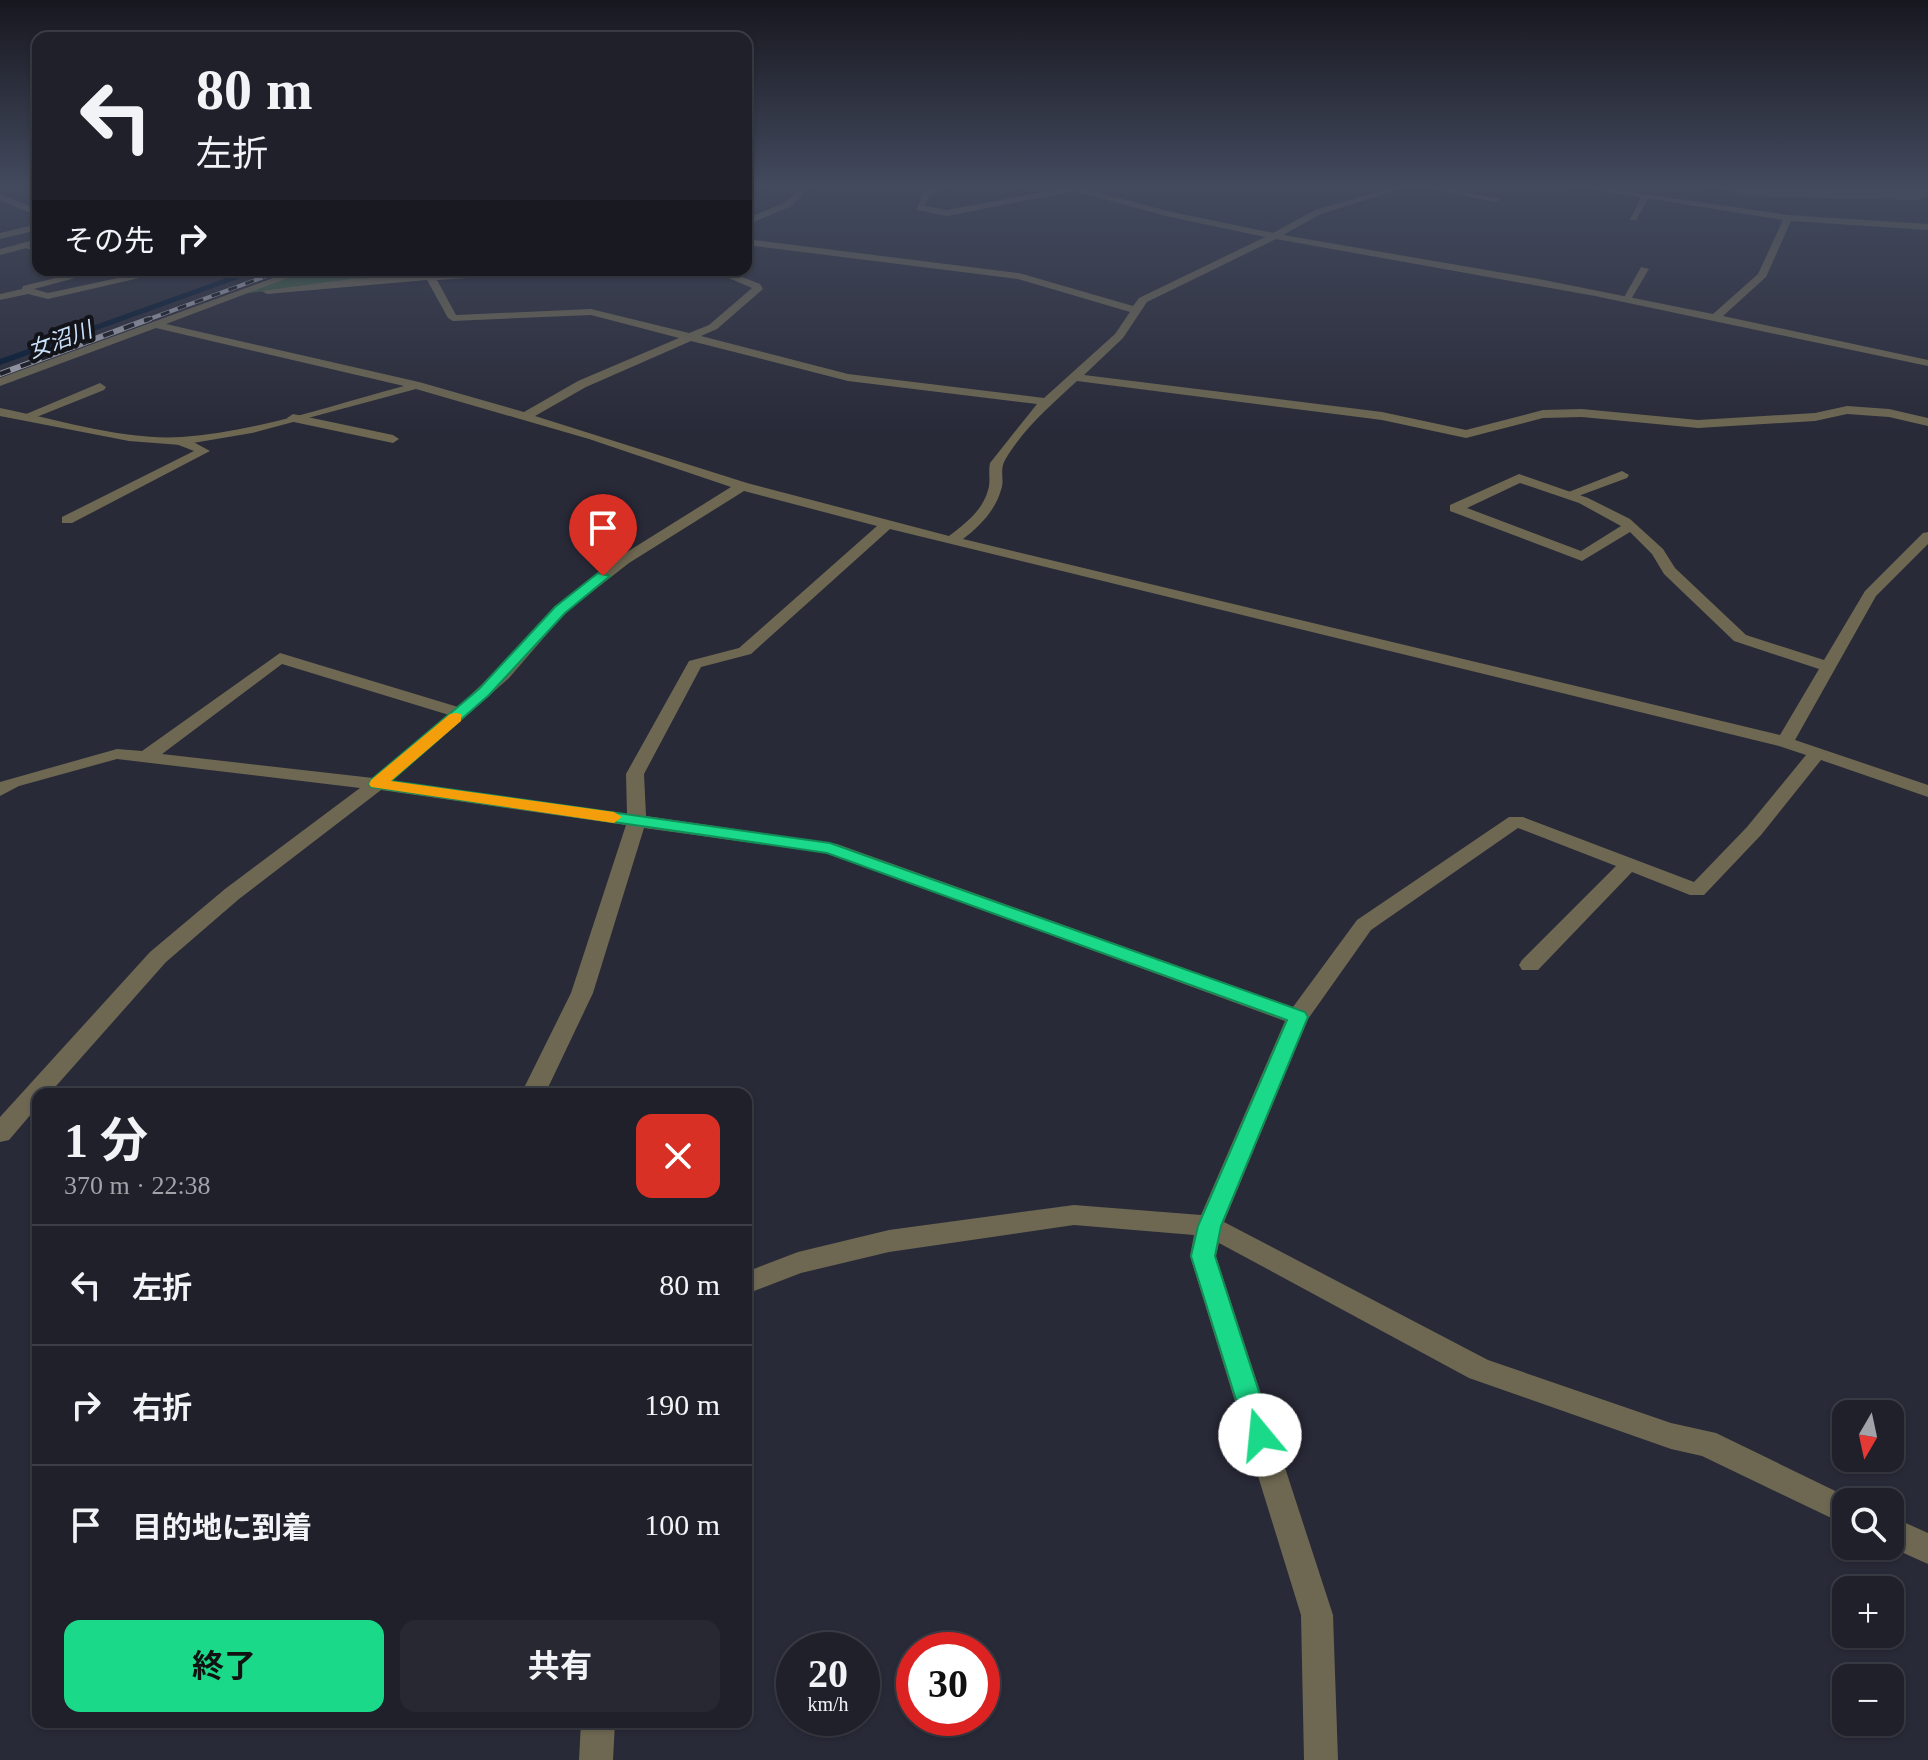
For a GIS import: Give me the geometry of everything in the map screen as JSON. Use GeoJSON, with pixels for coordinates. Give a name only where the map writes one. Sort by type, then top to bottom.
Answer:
{"type":"FeatureCollection","features":[{"type":"Feature","properties":{"kind":"street"},"geometry":{"type":"LineString","coordinates":[[948,267],[1019,276],[1134,310]]}},
{"type":"Feature","properties":{"kind":"street"},"geometry":{"type":"LineString","coordinates":[[952,541],[976,522],[996,488],[994,475],[997,463],[1047,402],[1119,336],[1143,300],[1209,267]]}},
{"type":"Feature","properties":{"kind":"street"},"geometry":{"type":"LineString","coordinates":[[1452,267],[1716,317],[1928,363]]}},
{"type":"Feature","properties":{"kind":"street"},"geometry":{"type":"LineString","coordinates":[[1716,317],[1762,275],[1766,267]]}},
{"type":"Feature","properties":{"kind":"street"},"geometry":{"type":"LineString","coordinates":[[1626,299],[1644,269]]}},
{"type":"Feature","properties":{"kind":"street"},"geometry":{"type":"LineString","coordinates":[[28,291],[27,288],[76,276]]}},
{"type":"Feature","properties":{"kind":"street"},"geometry":{"type":"LineString","coordinates":[[0,297],[28,291],[48,296],[141,276]]}},
{"type":"Feature","properties":{"kind":"street"},"geometry":{"type":"LineString","coordinates":[[0,382],[288,276]]}},
{"type":"Feature","properties":{"kind":"street"},"geometry":{"type":"LineString","coordinates":[[239,294],[350,282],[460,276]]}},
{"type":"Feature","properties":{"kind":"street"},"geometry":{"type":"LineString","coordinates":[[524,417],[582,384],[713,327],[758,289],[730,276]]}},
{"type":"Feature","properties":{"kind":"street"},"geometry":{"type":"LineString","coordinates":[[431,278],[453,318],[591,312],[687,339],[848,377],[1047,402]]}},
{"type":"Feature","properties":{"kind":"street"},"geometry":{"type":"LineString","coordinates":[[156,325],[419,386],[593,436],[742,486],[952,541],[1785,742],[1928,791]]}},
{"type":"Feature","properties":{"kind":"street"},"geometry":{"type":"LineString","coordinates":[[1075,377],[1382,416],[1466,434],[1543,414],[1582,413],[1698,424],[1815,417],[1847,410],[1889,413],[1928,422]]}},
{"type":"Feature","properties":{"kind":"street"},"geometry":{"type":"LineString","coordinates":[[0,412],[129,437],[181,441],[252,429],[419,386]]}},
{"type":"Feature","properties":{"kind":"street"},"geometry":{"type":"LineString","coordinates":[[25,417],[100,387]]}},
{"type":"Feature","properties":{"kind":"street"},"geometry":{"type":"LineString","coordinates":[[293,418],[393,439]]}},
{"type":"Feature","properties":{"kind":"street"},"geometry":{"type":"LineString","coordinates":[[67,520],[204,451],[181,441]]}},
{"type":"Feature","properties":{"kind":"street"},"geometry":{"type":"LineString","coordinates":[[1568,495],[1622,475]]}},
{"type":"Feature","properties":{"kind":"street"},"geometry":{"type":"LineString","coordinates":[[1630,526],[1582,557],[1455,508],[1519,478],[1568,495],[1624,520],[1664,558],[1669,571],[1740,638],[1827,666]]}},
{"type":"Feature","properties":{"kind":"street"},"geometry":{"type":"LineString","coordinates":[[40,1088],[158,957],[232,894],[377,784],[460,713],[503,674],[560,610],[624,560],[742,486]]}},
{"type":"Feature","properties":{"kind":"street"},"geometry":{"type":"LineString","coordinates":[[536,1088],[582,993],[637,821],[635,774],[695,664],[745,651],[887,524]]}},
{"type":"Feature","properties":{"kind":"street"},"geometry":{"type":"LineString","coordinates":[[1785,742],[1870,594],[1921,551],[1928,536]]}},
{"type":"Feature","properties":{"kind":"street"},"geometry":{"type":"LineString","coordinates":[[146,757],[280,658],[460,713]]}},
{"type":"Feature","properties":{"kind":"street"},"geometry":{"type":"LineString","coordinates":[[1321,1760],[1317,1615],[1203,1256],[1209,1226],[1298,1017],[1364,925],[1516,821],[1697,890],[1754,831],[1817,753]]}},
{"type":"Feature","properties":{"kind":"street"},"geometry":{"type":"LineString","coordinates":[[4,784],[117,754],[377,784],[830,848],[1298,1017]]}},
{"type":"Feature","properties":{"kind":"street"},"geometry":{"type":"LineString","coordinates":[[1530,965],[1629,864]]}},
{"type":"Feature","properties":{"kind":"street"},"geometry":{"type":"LineString","coordinates":[[0,1133],[32,1097]]}},
{"type":"Feature","properties":{"kind":"street"},"geometry":{"type":"LineString","coordinates":[[752,1281],[798,1263],[889,1241],[1074,1215],[1209,1226],[1479,1369],[1671,1436],[1706,1443],[1832,1503]]}},
{"type":"Feature","properties":{"kind":"street"},"geometry":{"type":"LineString","coordinates":[[1904,1538],[1928,1549]]}},
{"type":"Feature","properties":{"kind":"street"},"geometry":{"type":"LineString","coordinates":[[596,1760],[598,1728]]}},
{"type":"Feature","properties":{"kind":"green space"},"geometry":{"type":"Polygon","coordinates":[[[288,276],[448,276],[350,282],[239,294],[288,276]]]}},
{"type":"Feature","properties":{"kind":"water","name":"女沼川"},"geometry":{"type":"Polygon","coordinates":[[[232,276],[246,276],[0,365],[0,359],[232,276]]]}},
{"type":"Feature","properties":{"kind":"railway"},"geometry":{"type":"LineString","coordinates":[[144,321],[267,276]]}},
{"type":"Feature","properties":{"kind":"railway"},"geometry":{"type":"LineString","coordinates":[[0,374],[149,319]]}},
{"type":"Feature","properties":{"kind":"slow traffic"},"geometry":{"type":"LineString","coordinates":[[456,717],[377,784],[614,817]]}},
{"type":"Feature","properties":{"kind":"route"},"geometry":{"type":"LineString","coordinates":[[603,576],[560,610],[503,674],[465,710],[377,784],[830,848],[1298,1017],[1209,1226],[1203,1256],[1260,1435]]}}]}
